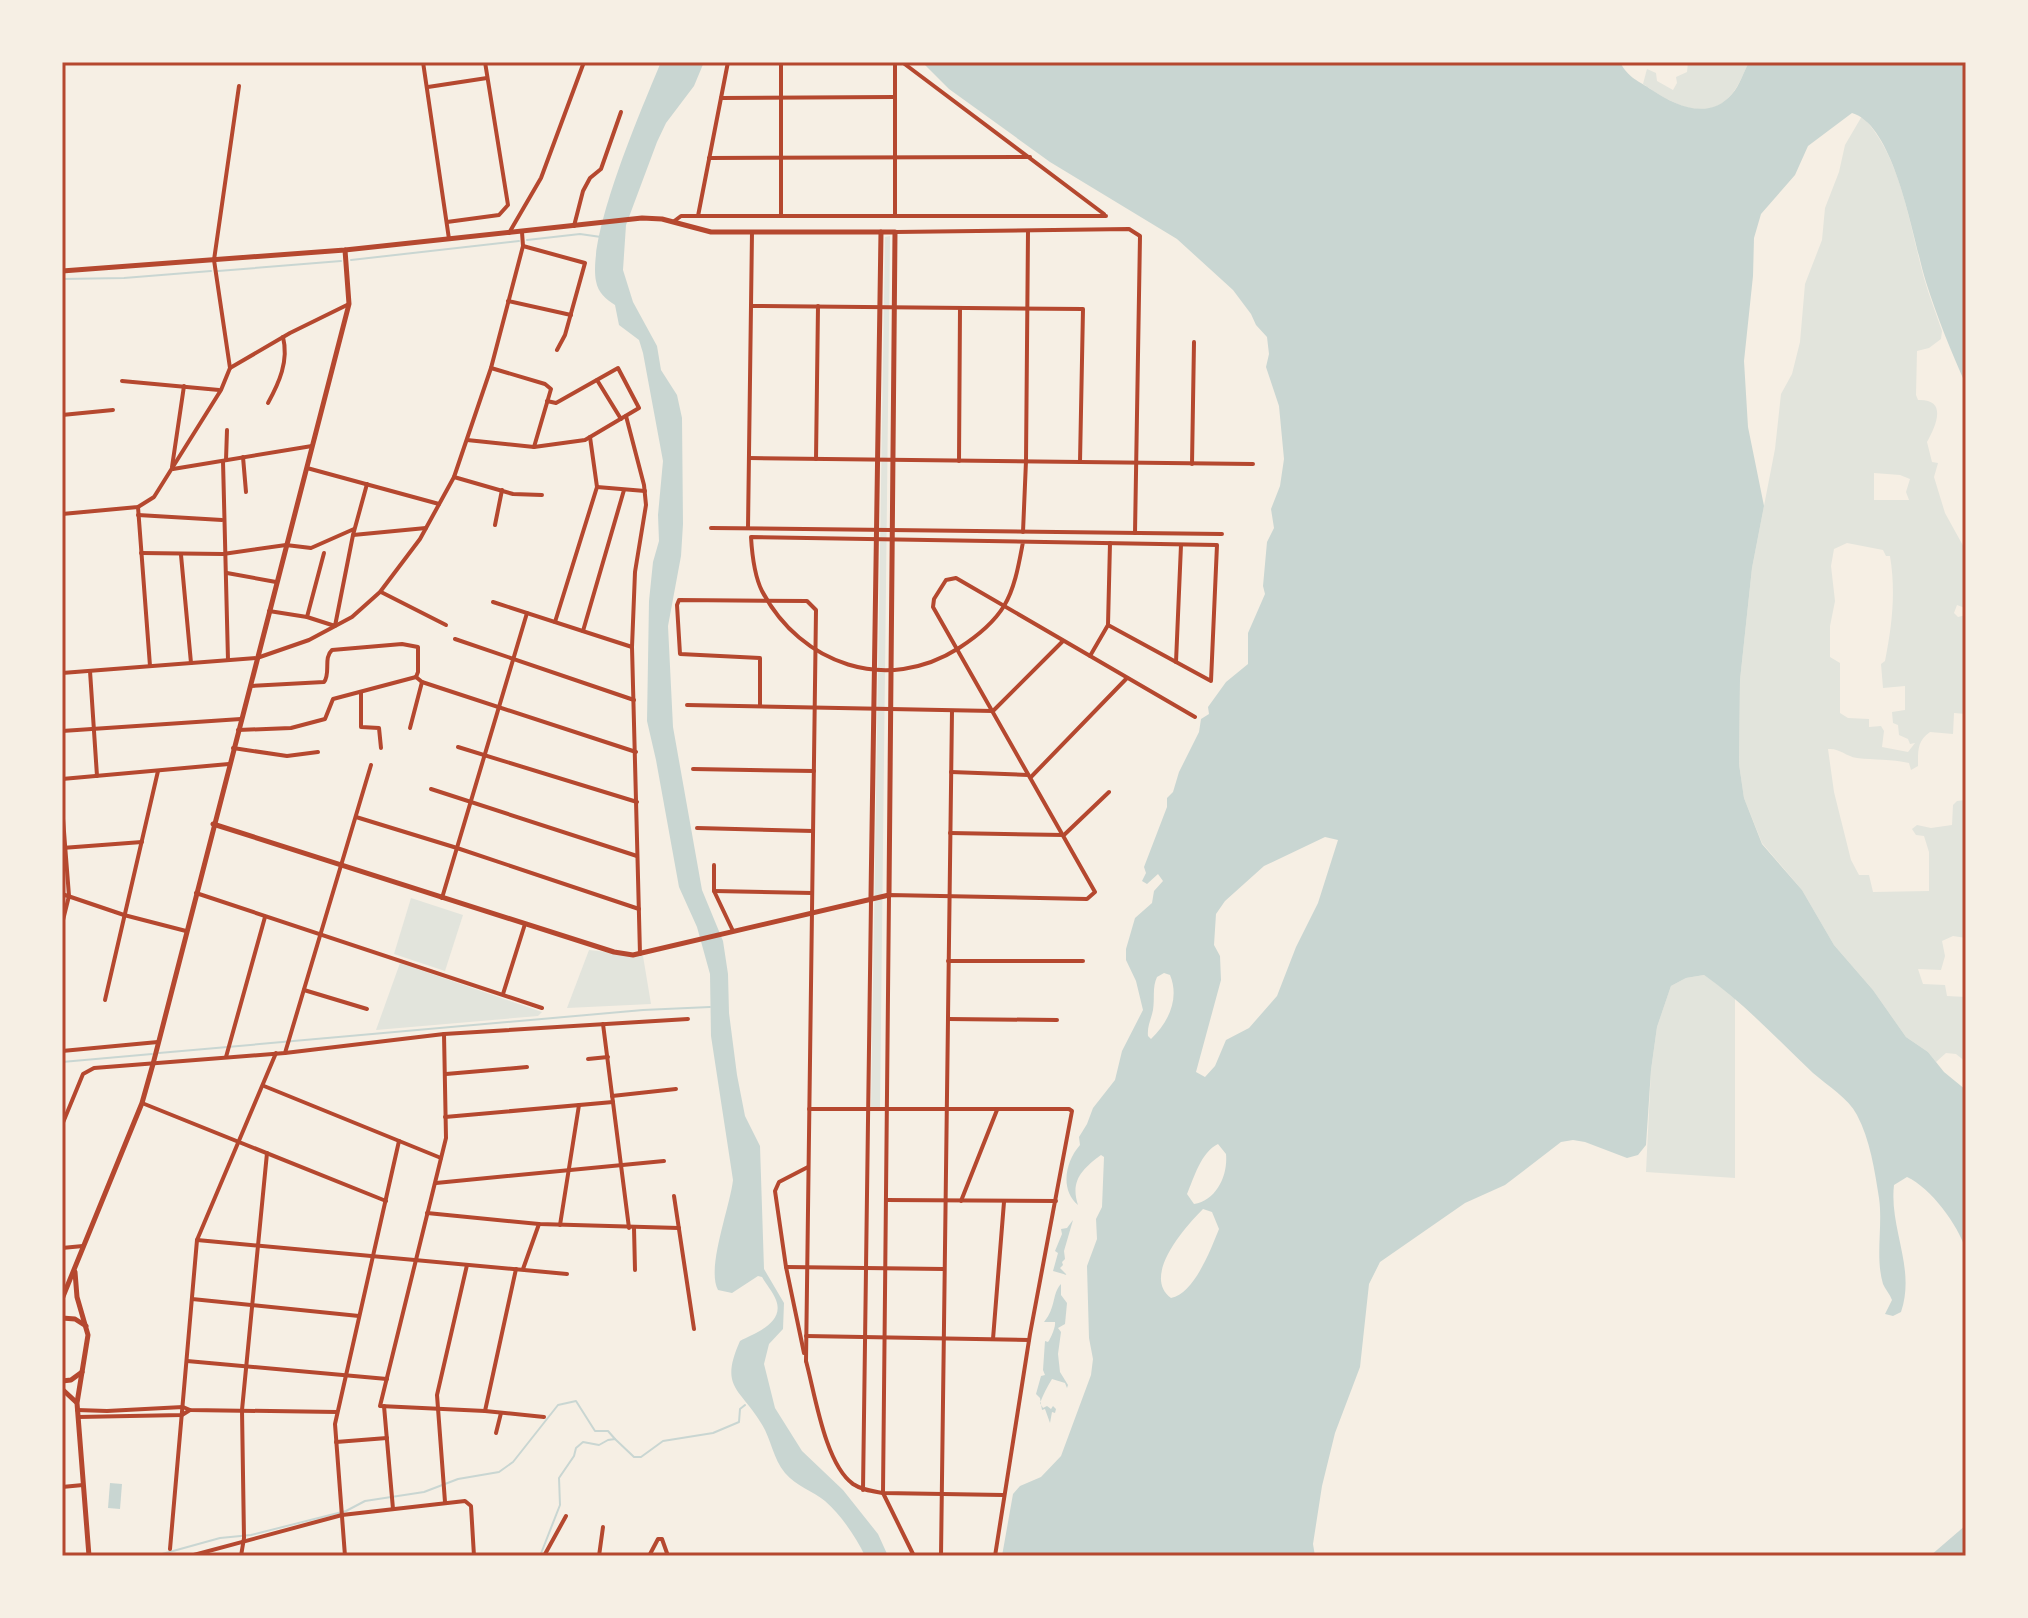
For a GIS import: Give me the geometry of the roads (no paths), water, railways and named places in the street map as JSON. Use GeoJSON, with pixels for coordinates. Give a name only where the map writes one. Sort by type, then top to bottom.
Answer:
{"type":"FeatureCollection","features":[{"type":"Feature","properties":{"kind":"street"},"geometry":{"type":"LineString","coordinates":[[423,62],[449,239]]}},
{"type":"Feature","properties":{"kind":"street"},"geometry":{"type":"LineString","coordinates":[[447,222],[499,215],[508,205],[485,62]]}},
{"type":"Feature","properties":{"kind":"street"},"geometry":{"type":"LineString","coordinates":[[509,233],[541,178],[584,62]]}},
{"type":"Feature","properties":{"kind":"street"},"geometry":{"type":"LineString","coordinates":[[698,216],[728,62]]}},
{"type":"Feature","properties":{"kind":"street"},"geometry":{"type":"LineString","coordinates":[[781,62],[781,216]]}},
{"type":"Feature","properties":{"kind":"street"},"geometry":{"type":"LineString","coordinates":[[895,62],[895,216]]}},
{"type":"Feature","properties":{"kind":"street"},"geometry":{"type":"LineString","coordinates":[[673,222],[681,216],[1106,216],[902,62]]}},
{"type":"Feature","properties":{"kind":"street"},"geometry":{"type":"LineString","coordinates":[[428,87],[487,78]]}},
{"type":"Feature","properties":{"kind":"street"},"geometry":{"type":"LineString","coordinates":[[62,514],[138,507],[154,497],[221,390],[230,368],[214,260],[239,86]]}},
{"type":"Feature","properties":{"kind":"street"},"geometry":{"type":"LineString","coordinates":[[721,98],[895,97]]}},
{"type":"Feature","properties":{"kind":"street"},"geometry":{"type":"LineString","coordinates":[[574,226],[583,191],[590,178],[601,169],[621,112]]}},
{"type":"Feature","properties":{"kind":"street"},"geometry":{"type":"LineString","coordinates":[[709,158],[1030,157]]}},
{"type":"Feature","properties":{"kind":"street"},"geometry":{"type":"LineString","coordinates":[[62,271],[431,245],[449,239],[491,238],[509,233],[642,218],[711,232],[1129,229],[1140,236],[1135,533]]}},
{"type":"Feature","properties":{"kind":"street"},"geometry":{"type":"LineString","coordinates":[[1023,532],[1028,231]]}},
{"type":"Feature","properties":{"kind":"street"},"geometry":{"type":"LineString","coordinates":[[62,673],[257,658],[309,640],[352,617],[380,592],[426,528],[454,477],[491,368],[523,246],[522,232]]}},
{"type":"Feature","properties":{"kind":"street"},"geometry":{"type":"LineString","coordinates":[[748,528],[752,232]]}},
{"type":"Feature","properties":{"kind":"street"},"geometry":{"type":"LineString","coordinates":[[863,1490],[881,232]]}},
{"type":"Feature","properties":{"kind":"street"},"geometry":{"type":"LineString","coordinates":[[895,232],[883,1493],[914,1556]]}},
{"type":"Feature","properties":{"kind":"street"},"geometry":{"type":"LineString","coordinates":[[523,246],[585,263],[565,335],[557,350]]}},
{"type":"Feature","properties":{"kind":"street"},"geometry":{"type":"LineString","coordinates":[[62,1299],[142,1103],[154,1061],[349,304],[345,250]]}},
{"type":"Feature","properties":{"kind":"street"},"geometry":{"type":"LineString","coordinates":[[508,301],[571,315]]}},
{"type":"Feature","properties":{"kind":"street"},"geometry":{"type":"LineString","coordinates":[[230,368],[349,304]]}},
{"type":"Feature","properties":{"kind":"street"},"geometry":{"type":"LineString","coordinates":[[751,306],[1083,309],[1080,462]]}},
{"type":"Feature","properties":{"kind":"street"},"geometry":{"type":"LineString","coordinates":[[816,459],[818,306]]}},
{"type":"Feature","properties":{"kind":"street"},"geometry":{"type":"LineString","coordinates":[[959,461],[960,308]]}},
{"type":"Feature","properties":{"kind":"street"},"geometry":{"type":"LineString","coordinates":[[268,403],[280,381],[286,349],[283,337]]}},
{"type":"Feature","properties":{"kind":"street"},"geometry":{"type":"LineString","coordinates":[[1192,464],[1194,342]]}},
{"type":"Feature","properties":{"kind":"street"},"geometry":{"type":"LineString","coordinates":[[491,368],[545,384],[551,389],[534,447]]}},
{"type":"Feature","properties":{"kind":"street"},"geometry":{"type":"LineString","coordinates":[[467,440],[534,447],[585,440],[639,408],[618,368],[556,403],[547,401]]}},
{"type":"Feature","properties":{"kind":"street"},"geometry":{"type":"LineString","coordinates":[[597,380],[623,417],[645,491],[635,572],[632,647],[640,955]]}},
{"type":"Feature","properties":{"kind":"street"},"geometry":{"type":"LineString","coordinates":[[122,381],[221,390]]}},
{"type":"Feature","properties":{"kind":"street"},"geometry":{"type":"LineString","coordinates":[[171,470],[184,386]]}},
{"type":"Feature","properties":{"kind":"street"},"geometry":{"type":"LineString","coordinates":[[62,415],[113,410]]}},
{"type":"Feature","properties":{"kind":"street"},"geometry":{"type":"LineString","coordinates":[[227,430],[222,520],[227,573],[228,660]]}},
{"type":"Feature","properties":{"kind":"street"},"geometry":{"type":"LineString","coordinates":[[555,622],[597,487],[590,437]]}},
{"type":"Feature","properties":{"kind":"street"},"geometry":{"type":"LineString","coordinates":[[171,470],[312,446]]}},
{"type":"Feature","properties":{"kind":"street"},"geometry":{"type":"LineString","coordinates":[[243,457],[246,492]]}},
{"type":"Feature","properties":{"kind":"street"},"geometry":{"type":"LineString","coordinates":[[749,458],[1253,464]]}},
{"type":"Feature","properties":{"kind":"street"},"geometry":{"type":"LineString","coordinates":[[307,468],[439,504]]}},
{"type":"Feature","properties":{"kind":"street"},"geometry":{"type":"LineString","coordinates":[[454,477],[502,490],[542,495]]}},
{"type":"Feature","properties":{"kind":"street"},"geometry":{"type":"LineString","coordinates":[[335,626],[367,484]]}},
{"type":"Feature","properties":{"kind":"street"},"geometry":{"type":"LineString","coordinates":[[597,487],[645,491]]}},
{"type":"Feature","properties":{"kind":"street"},"geometry":{"type":"LineString","coordinates":[[495,525],[502,490]]}},
{"type":"Feature","properties":{"kind":"street"},"geometry":{"type":"LineString","coordinates":[[583,631],[624,490]]}},
{"type":"Feature","properties":{"kind":"street"},"geometry":{"type":"LineString","coordinates":[[138,507],[150,666]]}},
{"type":"Feature","properties":{"kind":"street"},"geometry":{"type":"LineString","coordinates":[[138,515],[222,520]]}},
{"type":"Feature","properties":{"kind":"street"},"geometry":{"type":"LineString","coordinates":[[141,553],[223,554],[286,545],[311,548],[354,532],[426,528]]}},
{"type":"Feature","properties":{"kind":"street"},"geometry":{"type":"LineString","coordinates":[[711,528],[1222,534]]}},
{"type":"Feature","properties":{"kind":"street"},"geometry":{"type":"LineString","coordinates":[[1023,542],[1004,606],[975,638],[945,657],[891,671],[858,668],[816,651],[791,630],[761,589],[751,537],[1217,545],[1211,681],[1108,625]]}},
{"type":"Feature","properties":{"kind":"street"},"geometry":{"type":"LineString","coordinates":[[1090,656],[1108,625],[1110,543]]}},
{"type":"Feature","properties":{"kind":"street"},"geometry":{"type":"LineString","coordinates":[[1176,662],[1181,545]]}},
{"type":"Feature","properties":{"kind":"street"},"geometry":{"type":"LineString","coordinates":[[307,617],[324,553]]}},
{"type":"Feature","properties":{"kind":"street"},"geometry":{"type":"LineString","coordinates":[[181,555],[191,663]]}},
{"type":"Feature","properties":{"kind":"street"},"geometry":{"type":"LineString","coordinates":[[227,573],[276,582]]}},
{"type":"Feature","properties":{"kind":"street"},"geometry":{"type":"LineString","coordinates":[[213,824],[614,952],[640,955],[871,897],[1090,897],[1095,892],[933,607],[934,599],[946,580],[956,578],[1195,717]]}},
{"type":"Feature","properties":{"kind":"street"},"geometry":{"type":"LineString","coordinates":[[380,592],[446,625]]}},
{"type":"Feature","properties":{"kind":"street"},"geometry":{"type":"LineString","coordinates":[[760,706],[760,658],[680,654],[679,600],[807,601],[816,610],[806,1361]]}},
{"type":"Feature","properties":{"kind":"street"},"geometry":{"type":"LineString","coordinates":[[493,602],[632,647]]}},
{"type":"Feature","properties":{"kind":"street"},"geometry":{"type":"LineString","coordinates":[[269,611],[307,617],[335,626]]}},
{"type":"Feature","properties":{"kind":"street"},"geometry":{"type":"LineString","coordinates":[[442,898],[527,613]]}},
{"type":"Feature","properties":{"kind":"street"},"geometry":{"type":"LineString","coordinates":[[455,639],[634,700]]}},
{"type":"Feature","properties":{"kind":"street"},"geometry":{"type":"LineString","coordinates":[[687,705],[993,711],[1063,641]]}},
{"type":"Feature","properties":{"kind":"street"},"geometry":{"type":"LineString","coordinates":[[249,686],[324,682],[328,655],[332,650],[402,644],[418,647],[416,677]]}},
{"type":"Feature","properties":{"kind":"street"},"geometry":{"type":"LineString","coordinates":[[90,671],[97,776]]}},
{"type":"Feature","properties":{"kind":"street"},"geometry":{"type":"LineString","coordinates":[[416,677],[422,682],[636,752]]}},
{"type":"Feature","properties":{"kind":"street"},"geometry":{"type":"LineString","coordinates":[[238,730],[291,728],[327,718],[333,699],[416,677]]}},
{"type":"Feature","properties":{"kind":"street"},"geometry":{"type":"LineString","coordinates":[[951,772],[1030,776],[1127,678]]}},
{"type":"Feature","properties":{"kind":"street"},"geometry":{"type":"LineString","coordinates":[[410,728],[422,682]]}},
{"type":"Feature","properties":{"kind":"street"},"geometry":{"type":"LineString","coordinates":[[361,692],[361,727],[379,728],[381,748]]}},
{"type":"Feature","properties":{"kind":"street"},"geometry":{"type":"LineString","coordinates":[[941,1556],[952,711]]}},
{"type":"Feature","properties":{"kind":"street"},"geometry":{"type":"LineString","coordinates":[[62,731],[241,719]]}},
{"type":"Feature","properties":{"kind":"street"},"geometry":{"type":"LineString","coordinates":[[458,747],[637,802]]}},
{"type":"Feature","properties":{"kind":"street"},"geometry":{"type":"LineString","coordinates":[[233,748],[287,756],[318,752]]}},
{"type":"Feature","properties":{"kind":"street"},"geometry":{"type":"LineString","coordinates":[[62,779],[229,764]]}},
{"type":"Feature","properties":{"kind":"street"},"geometry":{"type":"LineString","coordinates":[[285,1053],[371,765]]}},
{"type":"Feature","properties":{"kind":"street"},"geometry":{"type":"LineString","coordinates":[[693,769],[814,771]]}},
{"type":"Feature","properties":{"kind":"street"},"geometry":{"type":"LineString","coordinates":[[105,1000],[158,771]]}},
{"type":"Feature","properties":{"kind":"street"},"geometry":{"type":"LineString","coordinates":[[431,789],[637,856]]}},
{"type":"Feature","properties":{"kind":"street"},"geometry":{"type":"LineString","coordinates":[[950,833],[1064,835],[1109,792]]}},
{"type":"Feature","properties":{"kind":"street"},"geometry":{"type":"LineString","coordinates":[[62,806],[69,896],[62,924]]}},
{"type":"Feature","properties":{"kind":"street"},"geometry":{"type":"LineString","coordinates":[[356,816],[639,909]]}},
{"type":"Feature","properties":{"kind":"street"},"geometry":{"type":"LineString","coordinates":[[697,828],[813,831]]}},
{"type":"Feature","properties":{"kind":"street"},"geometry":{"type":"LineString","coordinates":[[64,848],[142,842]]}},
{"type":"Feature","properties":{"kind":"street"},"geometry":{"type":"LineString","coordinates":[[714,865],[714,891],[733,931]]}},
{"type":"Feature","properties":{"kind":"street"},"geometry":{"type":"LineString","coordinates":[[714,891],[812,893]]}},
{"type":"Feature","properties":{"kind":"street"},"geometry":{"type":"LineString","coordinates":[[196,893],[542,1008]]}},
{"type":"Feature","properties":{"kind":"street"},"geometry":{"type":"LineString","coordinates":[[62,894],[186,931]]}},
{"type":"Feature","properties":{"kind":"street"},"geometry":{"type":"LineString","coordinates":[[226,1057],[266,916]]}},
{"type":"Feature","properties":{"kind":"street"},"geometry":{"type":"LineString","coordinates":[[503,994],[525,924]]}},
{"type":"Feature","properties":{"kind":"street"},"geometry":{"type":"LineString","coordinates":[[948,961],[1083,961]]}},
{"type":"Feature","properties":{"kind":"street"},"geometry":{"type":"LineString","coordinates":[[304,990],[367,1009]]}},
{"type":"Feature","properties":{"kind":"street"},"geometry":{"type":"LineString","coordinates":[[62,1125],[83,1074],[88,1069],[154,1061],[285,1053],[444,1034],[688,1019]]}},
{"type":"Feature","properties":{"kind":"street"},"geometry":{"type":"LineString","coordinates":[[947,1019],[1057,1020]]}},
{"type":"Feature","properties":{"kind":"street"},"geometry":{"type":"LineString","coordinates":[[603,1023],[635,1270]]}},
{"type":"Feature","properties":{"kind":"street"},"geometry":{"type":"LineString","coordinates":[[444,1034],[446,1138],[380,1406],[544,1417]]}},
{"type":"Feature","properties":{"kind":"street"},"geometry":{"type":"LineString","coordinates":[[62,1051],[158,1044]]}},
{"type":"Feature","properties":{"kind":"street"},"geometry":{"type":"LineString","coordinates":[[170,1549],[197,1240],[276,1053]]}},
{"type":"Feature","properties":{"kind":"street"},"geometry":{"type":"LineString","coordinates":[[588,1059],[608,1057]]}},
{"type":"Feature","properties":{"kind":"street"},"geometry":{"type":"LineString","coordinates":[[446,1074],[527,1067]]}},
{"type":"Feature","properties":{"kind":"street"},"geometry":{"type":"LineString","coordinates":[[264,1086],[441,1158]]}},
{"type":"Feature","properties":{"kind":"street"},"geometry":{"type":"LineString","coordinates":[[445,1117],[579,1105],[676,1089]]}},
{"type":"Feature","properties":{"kind":"street"},"geometry":{"type":"LineString","coordinates":[[142,1103],[386,1201]]}},
{"type":"Feature","properties":{"kind":"street"},"geometry":{"type":"LineString","coordinates":[[560,1225],[579,1105]]}},
{"type":"Feature","properties":{"kind":"street"},"geometry":{"type":"LineString","coordinates":[[809,1109],[1072,1111],[1029,1340],[995,1556]]}},
{"type":"Feature","properties":{"kind":"street"},"geometry":{"type":"LineString","coordinates":[[961,1201],[997,1110]]}},
{"type":"Feature","properties":{"kind":"street"},"geometry":{"type":"LineString","coordinates":[[345,1556],[335,1424],[399,1141]]}},
{"type":"Feature","properties":{"kind":"street"},"geometry":{"type":"LineString","coordinates":[[241,1556],[244,1537],[242,1410],[267,1153]]}},
{"type":"Feature","properties":{"kind":"street"},"geometry":{"type":"LineString","coordinates":[[435,1183],[664,1161]]}},
{"type":"Feature","properties":{"kind":"street"},"geometry":{"type":"LineString","coordinates":[[808,1167],[776,1186],[786,1267],[806,1361],[831,1453],[838,1468],[851,1483],[863,1490],[1003,1495]]}},
{"type":"Feature","properties":{"kind":"street"},"geometry":{"type":"LineString","coordinates":[[674,1196],[694,1329]]}},
{"type":"Feature","properties":{"kind":"street"},"geometry":{"type":"LineString","coordinates":[[886,1200],[1056,1201]]}},
{"type":"Feature","properties":{"kind":"street"},"geometry":{"type":"LineString","coordinates":[[993,1339],[1004,1201]]}},
{"type":"Feature","properties":{"kind":"street"},"geometry":{"type":"LineString","coordinates":[[427,1213],[539,1224],[679,1228]]}},
{"type":"Feature","properties":{"kind":"street"},"geometry":{"type":"LineString","coordinates":[[523,1269],[539,1224]]}},
{"type":"Feature","properties":{"kind":"street"},"geometry":{"type":"LineString","coordinates":[[197,1240],[567,1274]]}},
{"type":"Feature","properties":{"kind":"street"},"geometry":{"type":"LineString","coordinates":[[62,1248],[85,1246]]}},
{"type":"Feature","properties":{"kind":"street"},"geometry":{"type":"LineString","coordinates":[[445,1502],[437,1395],[467,1264]]}},
{"type":"Feature","properties":{"kind":"street"},"geometry":{"type":"LineString","coordinates":[[786,1267],[944,1269]]}},
{"type":"Feature","properties":{"kind":"street"},"geometry":{"type":"LineString","coordinates":[[485,1411],[516,1268]]}},
{"type":"Feature","properties":{"kind":"street"},"geometry":{"type":"LineString","coordinates":[[75,1271],[77,1297],[87,1327],[77,1403],[89,1556]]}},
{"type":"Feature","properties":{"kind":"street"},"geometry":{"type":"LineString","coordinates":[[192,1299],[359,1316]]}},
{"type":"Feature","properties":{"kind":"street"},"geometry":{"type":"LineString","coordinates":[[62,1318],[75,1319],[87,1327]]}},
{"type":"Feature","properties":{"kind":"street"},"geometry":{"type":"LineString","coordinates":[[806,1336],[1029,1340]]}},
{"type":"Feature","properties":{"kind":"street"},"geometry":{"type":"LineString","coordinates":[[187,1361],[387,1379]]}},
{"type":"Feature","properties":{"kind":"street"},"geometry":{"type":"LineString","coordinates":[[62,1381],[71,1380],[84,1368]]}},
{"type":"Feature","properties":{"kind":"street"},"geometry":{"type":"LineString","coordinates":[[62,1389],[77,1403]]}},
{"type":"Feature","properties":{"kind":"street"},"geometry":{"type":"LineString","coordinates":[[384,1406],[393,1509]]}},
{"type":"Feature","properties":{"kind":"street"},"geometry":{"type":"LineString","coordinates":[[78,1414],[183,1407],[190,1410],[337,1412]]}},
{"type":"Feature","properties":{"kind":"street"},"geometry":{"type":"LineString","coordinates":[[78,1414],[182,1415],[190,1410]]}},
{"type":"Feature","properties":{"kind":"street"},"geometry":{"type":"LineString","coordinates":[[496,1433],[501,1413]]}},
{"type":"Feature","properties":{"kind":"street"},"geometry":{"type":"LineString","coordinates":[[336,1442],[387,1438]]}},
{"type":"Feature","properties":{"kind":"street"},"geometry":{"type":"LineString","coordinates":[[62,1487],[83,1485]]}},
{"type":"Feature","properties":{"kind":"street"},"geometry":{"type":"LineString","coordinates":[[190,1556],[244,1537],[342,1515],[465,1501],[471,1506],[474,1556]]}},
{"type":"Feature","properties":{"kind":"street"},"geometry":{"type":"LineString","coordinates":[[544,1556],[566,1516]]}},
{"type":"Feature","properties":{"kind":"street"},"geometry":{"type":"LineString","coordinates":[[599,1556],[603,1527]]}},
{"type":"Feature","properties":{"kind":"street"},"geometry":{"type":"LineString","coordinates":[[649,1556],[658,1539],[662,1539],[668,1556]]}},
{"type":"Feature","properties":{"kind":"waterway"},"geometry":{"type":"LineString","coordinates":[[527,240],[580,234],[601,237]]}},
{"type":"Feature","properties":{"kind":"waterway"},"geometry":{"type":"LineString","coordinates":[[351,260],[519,241]]}},
{"type":"Feature","properties":{"kind":"waterway"},"geometry":{"type":"LineString","coordinates":[[218,271],[341,261]]}},
{"type":"Feature","properties":{"kind":"waterway"},"geometry":{"type":"LineString","coordinates":[[62,279],[211,271]]}},
{"type":"Feature","properties":{"kind":"waterway"},"geometry":{"type":"LineString","coordinates":[[159,1053],[643,1010],[710,1007]]}},
{"type":"Feature","properties":{"kind":"waterway"},"geometry":{"type":"LineString","coordinates":[[62,1062],[152,1054]]}},
{"type":"Feature","properties":{"kind":"waterway"},"geometry":{"type":"LineString","coordinates":[[155,1556],[220,1538],[251,1535],[346,1511],[365,1501],[424,1492],[458,1479],[499,1472],[513,1462],[558,1405],[576,1401],[595,1431],[608,1431],[615,1439]]}},
{"type":"Feature","properties":{"kind":"waterway"},"geometry":{"type":"LineString","coordinates":[[540,1556],[560,1505],[559,1478],[576,1448],[583,1442],[599,1445],[615,1439],[634,1457],[641,1457],[663,1441],[713,1433],[739,1422],[740,1409],[745,1405]]}}]}
